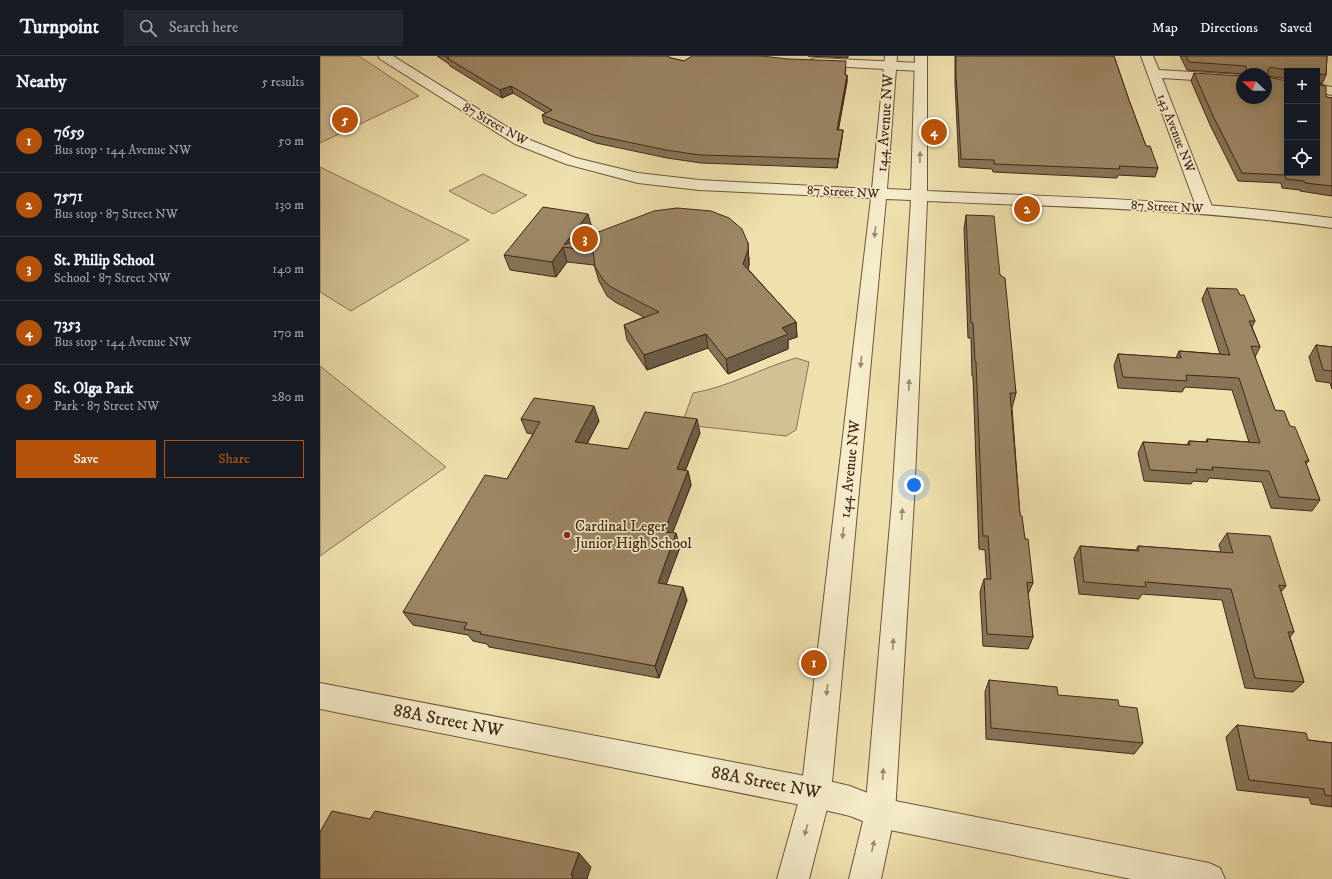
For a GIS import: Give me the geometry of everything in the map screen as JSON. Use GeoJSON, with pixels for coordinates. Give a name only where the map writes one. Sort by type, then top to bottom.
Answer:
{"type":"FeatureCollection","features":[{"type":"Feature","properties":{"kind":"street","name":"87 Street NW"},"geometry":{"type":"LineString","coordinates":[[384,56],[520,141],[571,161],[638,178],[691,184],[1205,209],[1266,214],[1332,223]]}},
{"type":"Feature","properties":{"kind":"street","name":"143 Avenue NW"},"geometry":{"type":"LineString","coordinates":[[1147,56],[1205,209]]}},
{"type":"Feature","properties":{"kind":"street","name":"144 Avenue NW"},"geometry":{"type":"LineString","coordinates":[[793,879],[816,793],[879,194],[890,61]]}},
{"type":"Feature","properties":{"kind":"street"},"geometry":{"type":"LineString","coordinates":[[804,62],[921,61],[919,196],[903,501],[880,813],[865,879]]}},
{"type":"Feature","properties":{"kind":"street"},"geometry":{"type":"LineString","coordinates":[[1154,74],[1236,79]]}},
{"type":"Feature","properties":{"kind":"street"},"geometry":{"type":"LineString","coordinates":[[1320,89],[1332,91]]}},
{"type":"Feature","properties":{"kind":"street","name":"88A Street NW"},"geometry":{"type":"LineString","coordinates":[[320,696],[816,793],[850,801],[880,813],[1209,879]]}},
{"type":"Feature","properties":{"kind":"shaded area"},"geometry":{"type":"Polygon","coordinates":[[[320,56],[359,56],[419,96],[320,143],[320,56]]]}},
{"type":"Feature","properties":{"kind":"shaded area"},"geometry":{"type":"Polygon","coordinates":[[[320,167],[469,240],[351,311],[320,292],[320,167]]]}},
{"type":"Feature","properties":{"kind":"shaded area"},"geometry":{"type":"Polygon","coordinates":[[[483,174],[527,195],[493,214],[449,191],[483,174]]]}},
{"type":"Feature","properties":{"kind":"shaded area"},"geometry":{"type":"Polygon","coordinates":[[[796,358],[809,362],[796,430],[786,436],[686,425],[683,421],[693,393],[732,382],[796,358]]]}},
{"type":"Feature","properties":{"kind":"shaded area"},"geometry":{"type":"Polygon","coordinates":[[[320,366],[446,467],[320,556],[320,366]]]}},
{"type":"Feature","properties":{"kind":"building"},"geometry":{"type":"Polygon","coordinates":[[[446,56],[667,56],[684,61],[692,56],[762,56],[788,59],[846,61],[845,75],[847,75],[837,130],[843,130],[838,159],[700,155],[666,150],[594,135],[542,115],[552,110],[511,86],[500,90],[446,56]]]}},
{"type":"Feature","properties":{"kind":"building"},"geometry":{"type":"Polygon","coordinates":[[[956,56],[1114,56],[1146,146],[1150,146],[1158,168],[1119,166],[1120,169],[994,164],[994,160],[961,159],[956,56]]]}},
{"type":"Feature","properties":{"kind":"building"},"geometry":{"type":"Polygon","coordinates":[[[1186,56],[1327,56],[1326,75],[1320,75],[1320,68],[1284,68],[1284,70],[1270,67],[1246,68],[1246,66],[1189,62],[1186,56]]]}},
{"type":"Feature","properties":{"kind":"building"},"geometry":{"type":"Polygon","coordinates":[[[1194,73],[1236,76],[1236,104],[1272,104],[1272,78],[1284,80],[1284,175],[1242,173],[1214,118],[1194,73]]]}},
{"type":"Feature","properties":{"kind":"building"},"geometry":{"type":"Polygon","coordinates":[[[1320,85],[1326,86],[1326,97],[1332,98],[1332,186],[1286,179],[1285,176],[1320,176],[1320,85]]]}},
{"type":"Feature","properties":{"kind":"building"},"geometry":{"type":"Polygon","coordinates":[[[543,207],[588,214],[564,245],[654,211],[677,208],[711,211],[729,218],[742,229],[748,243],[748,250],[743,264],[796,322],[782,328],[788,334],[726,359],[706,334],[644,355],[624,325],[659,312],[611,287],[604,281],[595,267],[593,251],[563,247],[552,262],[504,255],[543,207]]]}},
{"type":"Feature","properties":{"kind":"building"},"geometry":{"type":"Polygon","coordinates":[[[966,215],[994,216],[1000,275],[1005,278],[1016,393],[1010,393],[1020,515],[1022,516],[1025,539],[1028,539],[1033,583],[1027,582],[1033,637],[987,634],[984,579],[991,579],[988,536],[983,536],[976,362],[973,323],[971,323],[966,215]]]}},
{"type":"Feature","properties":{"kind":"building"},"geometry":{"type":"Polygon","coordinates":[[[1207,288],[1237,289],[1240,295],[1244,295],[1255,321],[1249,321],[1260,347],[1251,346],[1275,410],[1284,411],[1290,426],[1295,427],[1309,461],[1305,461],[1320,500],[1279,497],[1269,471],[1212,467],[1213,470],[1196,469],[1197,473],[1150,470],[1143,442],[1190,445],[1189,441],[1208,442],[1207,439],[1260,443],[1239,378],[1186,375],[1187,381],[1123,377],[1118,354],[1181,358],[1179,351],[1230,355],[1207,288]]]}},
{"type":"Feature","properties":{"kind":"building"},"geometry":{"type":"Polygon","coordinates":[[[1316,345],[1332,347],[1332,371],[1323,370],[1316,345]]]}},
{"type":"Feature","properties":{"kind":"building"},"geometry":{"type":"Polygon","coordinates":[[[534,398],[594,406],[575,442],[628,449],[645,412],[697,419],[677,469],[688,471],[664,532],[676,533],[658,583],[683,587],[655,666],[480,634],[481,632],[464,629],[467,623],[403,612],[485,475],[507,479],[540,422],[521,419],[534,398]]]}},
{"type":"Feature","properties":{"kind":"building"},"geometry":{"type":"Polygon","coordinates":[[[1227,533],[1270,536],[1286,586],[1279,585],[1294,632],[1288,632],[1304,682],[1255,678],[1231,589],[1145,582],[1146,587],[1084,582],[1080,546],[1139,551],[1138,546],[1233,553],[1227,533]]]}},
{"type":"Feature","properties":{"kind":"building"},"geometry":{"type":"Polygon","coordinates":[[[989,680],[1057,687],[1058,695],[1118,700],[1119,706],[1137,708],[1143,743],[991,728],[989,680]]]}},
{"type":"Feature","properties":{"kind":"building"},"geometry":{"type":"Polygon","coordinates":[[[1237,725],[1306,733],[1308,740],[1332,743],[1332,796],[1325,795],[1324,789],[1249,780],[1237,725]]]}},
{"type":"Feature","properties":{"kind":"building"},"geometry":{"type":"Polygon","coordinates":[[[332,811],[370,819],[375,811],[579,853],[571,875],[573,875],[572,879],[320,879],[320,832],[332,811]]]}},
{"type":"Feature","properties":{"kind":"place","name":"St. Olga Park"},"geometry":{"type":"Point","coordinates":[345,120]}},
{"type":"Feature","properties":{"kind":"place","name":"7353"},"geometry":{"type":"Point","coordinates":[934,132]}},
{"type":"Feature","properties":{"kind":"place","name":"7571"},"geometry":{"type":"Point","coordinates":[1027,209]}},
{"type":"Feature","properties":{"kind":"place","name":"St. Philip School"},"geometry":{"type":"Point","coordinates":[585,239]}},
{"type":"Feature","properties":{"kind":"place","name":"Cardinal Leger Junior High School"},"geometry":{"type":"Point","coordinates":[567,535]}},
{"type":"Feature","properties":{"kind":"place","name":"7659"},"geometry":{"type":"Point","coordinates":[814,663]}}]}
